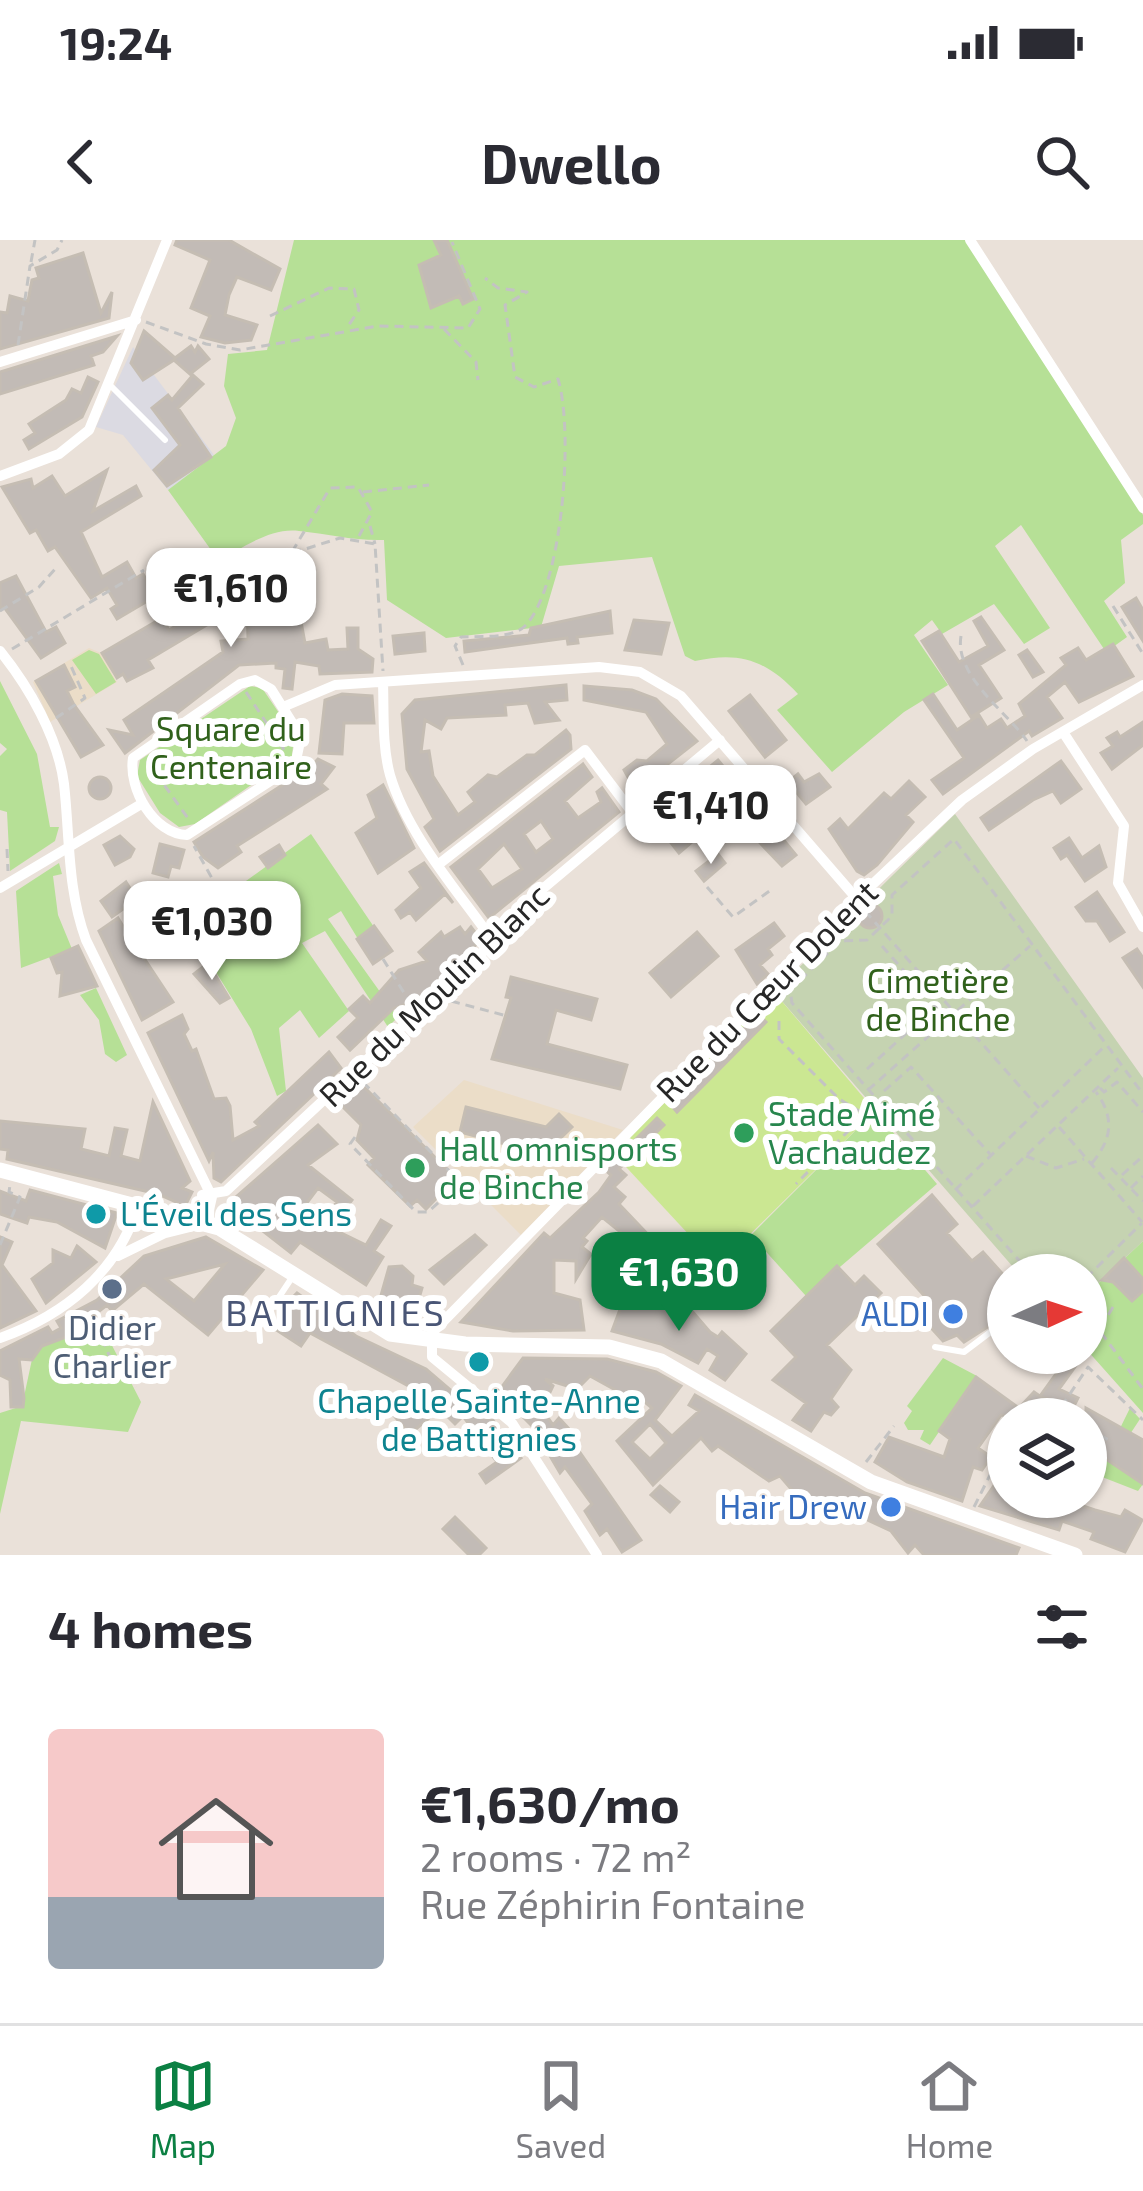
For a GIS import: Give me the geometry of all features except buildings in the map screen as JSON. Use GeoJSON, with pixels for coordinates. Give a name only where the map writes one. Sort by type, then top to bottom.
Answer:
{"type":"FeatureCollection","features":[{"type":"Feature","properties":{"kind":"main road"},"geometry":{"type":"LineString","coordinates":[[4,1176],[193,1219],[390,1334],[428,1341],[609,1347],[639,1354],[856,1474],[1055,1552],[1075,1555]]}},
{"type":"Feature","properties":{"kind":"street"},"geometry":{"type":"LineString","coordinates":[[0,476],[70,448],[99,416],[167,240]]}},
{"type":"Feature","properties":{"kind":"street"},"geometry":{"type":"LineString","coordinates":[[970,240],[1143,508]]}},
{"type":"Feature","properties":{"kind":"street"},"geometry":{"type":"LineString","coordinates":[[0,362],[136,320]]}},
{"type":"Feature","properties":{"kind":"street"},"geometry":{"type":"LineString","coordinates":[[0,651],[44,725],[61,770],[72,895],[86,940],[207,1196],[193,1219],[118,1256],[57,1312],[0,1338]]}},
{"type":"Feature","properties":{"kind":"street"},"geometry":{"type":"LineString","coordinates":[[283,707],[314,690],[382,682],[599,667],[640,672],[681,696],[856,900]]}},
{"type":"Feature","properties":{"kind":"street"},"geometry":{"type":"LineString","coordinates":[[265,682],[283,707],[302,736],[295,765],[192,832],[165,829],[143,803],[132,778],[139,749],[240,684],[265,682]]}},
{"type":"Feature","properties":{"kind":"street"},"geometry":{"type":"LineString","coordinates":[[382,682],[390,776],[439,864],[494,941]]}},
{"type":"Feature","properties":{"kind":"street","name":"Rue du Cœur Dolent"},"geometry":{"type":"LineString","coordinates":[[428,1341],[856,900],[962,800],[1034,749],[1143,685]]}},
{"type":"Feature","properties":{"kind":"street"},"geometry":{"type":"LineString","coordinates":[[1063,733],[1124,826],[1118,883],[1143,927]]}},
{"type":"Feature","properties":{"kind":"street","name":"Rue du Moulin Blanc"},"geometry":{"type":"LineString","coordinates":[[207,1196],[226,1191],[494,941],[533,897],[720,740]]}},
{"type":"Feature","properties":{"kind":"street"},"geometry":{"type":"LineString","coordinates":[[439,864],[585,750],[635,816]]}},
{"type":"Feature","properties":{"kind":"street"},"geometry":{"type":"LineString","coordinates":[[0,888],[143,803]]}},
{"type":"Feature","properties":{"kind":"street"},"geometry":{"type":"LineString","coordinates":[[118,1256],[138,1205]]}},
{"type":"Feature","properties":{"kind":"street"},"geometry":{"type":"LineString","coordinates":[[166,1233],[193,1219]]}},
{"type":"Feature","properties":{"kind":"street"},"geometry":{"type":"LineString","coordinates":[[428,1341],[436,1361],[512,1423],[597,1555]]}},
{"type":"Feature","properties":{"kind":"lane"},"geometry":{"type":"LineString","coordinates":[[111,386],[165,440]]}},
{"type":"Feature","properties":{"kind":"lane"},"geometry":{"type":"LineString","coordinates":[[260,1341],[259,1327],[293,1276]]}},
{"type":"Feature","properties":{"kind":"lane"},"geometry":{"type":"LineString","coordinates":[[935,1347],[964,1352],[987,1335]]}},
{"type":"Feature","properties":{"kind":"path"},"geometry":{"type":"LineString","coordinates":[[20,356],[35,240]]}},
{"type":"Feature","properties":{"kind":"path"},"geometry":{"type":"LineString","coordinates":[[30,266],[58,250],[62,240]]}},
{"type":"Feature","properties":{"kind":"path"},"geometry":{"type":"LineString","coordinates":[[136,320],[240,350],[387,325],[468,328],[479,316],[452,242]]}},
{"type":"Feature","properties":{"kind":"path"},"geometry":{"type":"LineString","coordinates":[[470,677],[455,646],[461,637],[516,633],[527,625],[555,568],[567,407],[558,379],[534,387],[515,376],[505,305],[527,292],[498,288],[484,278]]}},
{"type":"Feature","properties":{"kind":"path"},"geometry":{"type":"LineString","coordinates":[[270,316],[329,288],[354,289],[358,310],[346,331]]}},
{"type":"Feature","properties":{"kind":"path"},"geometry":{"type":"LineString","coordinates":[[444,328],[476,362],[478,380]]}},
{"type":"Feature","properties":{"kind":"path"},"geometry":{"type":"LineString","coordinates":[[361,492],[429,485]]}},
{"type":"Feature","properties":{"kind":"path"},"geometry":{"type":"LineString","coordinates":[[292,552],[330,488],[358,487],[361,492],[372,512],[358,537]]}},
{"type":"Feature","properties":{"kind":"path"},"geometry":{"type":"LineString","coordinates":[[369,524],[381,570],[382,682]]}},
{"type":"Feature","properties":{"kind":"path"},"geometry":{"type":"LineString","coordinates":[[264,562],[358,537],[375,544]]}},
{"type":"Feature","properties":{"kind":"path"},"geometry":{"type":"LineString","coordinates":[[0,611],[39,587],[55,569]]}},
{"type":"Feature","properties":{"kind":"path"},"geometry":{"type":"LineString","coordinates":[[15,647],[144,570]]}},
{"type":"Feature","properties":{"kind":"path"},"geometry":{"type":"LineString","coordinates":[[1113,606],[1143,654]]}},
{"type":"Feature","properties":{"kind":"path"},"geometry":{"type":"LineString","coordinates":[[962,636],[961,654],[996,710],[1009,714],[1034,749]]}},
{"type":"Feature","properties":{"kind":"path"},"geometry":{"type":"LineString","coordinates":[[44,725],[85,698],[70,666]]}},
{"type":"Feature","properties":{"kind":"path"},"geometry":{"type":"LineString","coordinates":[[240,684],[295,765]]}},
{"type":"Feature","properties":{"kind":"path"},"geometry":{"type":"LineString","coordinates":[[139,749],[192,832],[218,889],[193,908]]}},
{"type":"Feature","properties":{"kind":"path"},"geometry":{"type":"LineString","coordinates":[[1013,1254],[790,996],[840,941],[867,940],[881,927],[892,916],[892,895],[954,839],[1143,1094]]}},
{"type":"Feature","properties":{"kind":"path"},"geometry":{"type":"LineString","coordinates":[[7,849],[7,871]]}},
{"type":"Feature","properties":{"kind":"path"},"geometry":{"type":"LineString","coordinates":[[707,887],[733,917],[771,890]]}},
{"type":"Feature","properties":{"kind":"path"},"geometry":{"type":"LineString","coordinates":[[856,900],[1039,1108]]}},
{"type":"Feature","properties":{"kind":"path"},"geometry":{"type":"LineString","coordinates":[[868,1090],[1032,945]]}},
{"type":"Feature","properties":{"kind":"path"},"geometry":{"type":"LineString","coordinates":[[882,946],[935,1006],[956,1012]]}},
{"type":"Feature","properties":{"kind":"path"},"geometry":{"type":"LineString","coordinates":[[383,959],[416,1012]]}},
{"type":"Feature","properties":{"kind":"path"},"geometry":{"type":"LineString","coordinates":[[434,996],[506,1016]]}},
{"type":"Feature","properties":{"kind":"path"},"geometry":{"type":"LineString","coordinates":[[867,1069],[935,1006]]}},
{"type":"Feature","properties":{"kind":"path"},"geometry":{"type":"LineString","coordinates":[[779,1021],[779,1039],[839,1099],[861,1112],[860,1119],[796,1184]]}},
{"type":"Feature","properties":{"kind":"path"},"geometry":{"type":"LineString","coordinates":[[955,1190],[1104,1047]]}},
{"type":"Feature","properties":{"kind":"path"},"geometry":{"type":"LineString","coordinates":[[884,1091],[911,1067],[991,1155]]}},
{"type":"Feature","properties":{"kind":"path"},"geometry":{"type":"LineString","coordinates":[[971,1208],[1120,1067]]}},
{"type":"Feature","properties":{"kind":"path"},"geometry":{"type":"LineString","coordinates":[[353,1072],[460,1181],[428,1212],[416,1212],[365,1164],[350,1144],[355,1138]]}},
{"type":"Feature","properties":{"kind":"path"},"geometry":{"type":"LineString","coordinates":[[1097,1088],[1105,1092],[1117,1082],[1143,1112]]}},
{"type":"Feature","properties":{"kind":"path"},"geometry":{"type":"LineString","coordinates":[[1091,1164],[1110,1130],[1107,1108],[1097,1088]]}},
{"type":"Feature","properties":{"kind":"path"},"geometry":{"type":"LineString","coordinates":[[1058,1126],[1143,1222],[1107,1257]]}},
{"type":"Feature","properties":{"kind":"path"},"geometry":{"type":"LineString","coordinates":[[1026,1156],[1056,1168],[1086,1158]]}},
{"type":"Feature","properties":{"kind":"path"},"geometry":{"type":"LineString","coordinates":[[1120,1177],[1143,1156]]}},
{"type":"Feature","properties":{"kind":"path"},"geometry":{"type":"LineString","coordinates":[[1111,1168],[1142,1199]]}},
{"type":"Feature","properties":{"kind":"path"},"geometry":{"type":"LineString","coordinates":[[0,1246],[20,1197],[9,1192],[4,1176]]}},
{"type":"Feature","properties":{"kind":"path"},"geometry":{"type":"LineString","coordinates":[[1131,1188],[1143,1176]]}},
{"type":"Feature","properties":{"kind":"path"},"geometry":{"type":"LineString","coordinates":[[1113,1307],[1099,1330],[1143,1389]]}},
{"type":"Feature","properties":{"kind":"path"},"geometry":{"type":"LineString","coordinates":[[97,1324],[109,1355],[136,1387]]}},
{"type":"Feature","properties":{"kind":"path"},"geometry":{"type":"LineString","coordinates":[[1067,1398],[1088,1367],[1143,1420]]}},
{"type":"Feature","properties":{"kind":"path"},"geometry":{"type":"LineString","coordinates":[[856,1474],[894,1426]]}},
{"type":"Feature","properties":{"kind":"path"},"geometry":{"type":"LineString","coordinates":[[968,1518],[987,1480]]}},
{"type":"Feature","properties":{"kind":"shaded area"},"geometry":{"type":"Polygon","coordinates":[[[133,347],[214,455],[168,490],[123,435],[96,427],[133,347]]]}},
{"type":"Feature","properties":{"kind":"shaded area"},"geometry":{"type":"Polygon","coordinates":[[[89,648],[101,653],[117,682],[50,722],[33,682],[89,648]]]}},
{"type":"Feature","properties":{"kind":"shaded area"},"geometry":{"type":"Polygon","coordinates":[[[464,1080],[623,1130],[521,1235],[413,1127],[464,1080]]]}},
{"type":"Feature","properties":{"kind":"green space"},"geometry":{"type":"Polygon","coordinates":[[[294,240],[966,240],[1143,515],[1143,524],[1121,540],[1125,583],[1104,601],[1127,637],[1106,652],[1021,525],[995,546],[1050,628],[1024,644],[994,604],[942,634],[932,620],[914,635],[948,685],[904,712],[832,772],[777,710],[798,694],[775,673],[739,658],[695,661],[685,656],[652,557],[559,566],[541,627],[446,638],[387,600],[384,540],[278,532],[219,561],[168,490],[226,446],[236,418],[224,386],[228,354],[267,350],[294,240]]]}},
{"type":"Feature","properties":{"kind":"green space"},"geometry":{"type":"Polygon","coordinates":[[[89,650],[99,654],[116,682],[96,694],[72,660],[89,650]]]}},
{"type":"Feature","properties":{"kind":"green space"},"geometry":{"type":"Polygon","coordinates":[[[0,681],[37,754],[50,827],[59,827],[55,841],[10,871],[7,812],[0,810],[0,756],[7,749],[0,743],[0,681]]]}},
{"type":"Feature","properties":{"kind":"green space","name":"Square du Centenaire"},"geometry":{"type":"Polygon","coordinates":[[[250,686],[262,688],[294,735],[292,757],[195,824],[179,827],[160,813],[137,776],[140,760],[250,686]]]}},
{"type":"Feature","properties":{"kind":"green space","name":"Cimetière de Binche"},"geometry":{"type":"Polygon","coordinates":[[[955,814],[1143,1078],[1143,1241],[1107,1275],[1107,1254],[1002,1254],[774,992],[955,814]]]}},
{"type":"Feature","properties":{"kind":"green space"},"geometry":{"type":"Polygon","coordinates":[[[311,834],[374,927],[358,939],[341,911],[328,919],[398,1017],[388,1027],[325,931],[302,943],[349,1011],[319,1038],[300,1010],[279,1028],[286,1091],[277,1096],[251,1029],[190,930],[232,903],[228,894],[311,834]]]}},
{"type":"Feature","properties":{"kind":"green space"},"geometry":{"type":"Polygon","coordinates":[[[59,863],[62,874],[53,876],[58,915],[72,949],[21,968],[16,891],[59,863]]]}},
{"type":"Feature","properties":{"kind":"green space"},"geometry":{"type":"Polygon","coordinates":[[[96,988],[127,1055],[116,1062],[105,1054],[99,1020],[80,995],[96,988]]]}},
{"type":"Feature","properties":{"kind":"green space","name":"Stade Aimé Vachaudez"},"geometry":{"type":"Polygon","coordinates":[[[774,992],[875,1111],[718,1266],[614,1154],[774,992]]]}},
{"type":"Feature","properties":{"kind":"green space"},"geometry":{"type":"Polygon","coordinates":[[[875,1111],[937,1184],[806,1296],[751,1235],[875,1111]]]}},
{"type":"Feature","properties":{"kind":"green space"},"geometry":{"type":"Polygon","coordinates":[[[1143,1241],[1143,1413],[1107,1373],[1107,1275],[1143,1241]]]}},
{"type":"Feature","properties":{"kind":"green space"},"geometry":{"type":"Polygon","coordinates":[[[101,1324],[141,1402],[128,1432],[21,1421],[0,1514],[0,1413],[22,1406],[34,1350],[101,1324]]]}},
{"type":"Feature","properties":{"kind":"green space"},"geometry":{"type":"Polygon","coordinates":[[[943,1358],[977,1376],[930,1445],[920,1439],[924,1430],[908,1430],[904,1423],[912,1411],[907,1406],[943,1358]]]}},
{"type":"Feature","properties":{"kind":"green space"},"geometry":{"type":"Polygon","coordinates":[[[1130,1408],[1140,1419],[1111,1463],[1143,1484],[1138,1491],[1107,1479],[1107,1455],[1130,1408]]]}},
{"type":"Feature","properties":{"kind":"place","name":"Stade Aimé Vachaudez"},"geometry":{"type":"Point","coordinates":[744,1133]}},
{"type":"Feature","properties":{"kind":"place","name":"Hall omnisports de Binche"},"geometry":{"type":"Point","coordinates":[415,1168]}},
{"type":"Feature","properties":{"kind":"place","name":"L'Éveil des Sens"},"geometry":{"type":"Point","coordinates":[96,1214]}},
{"type":"Feature","properties":{"kind":"place","name":"Didier Charlier"},"geometry":{"type":"Point","coordinates":[112,1289]}},
{"type":"Feature","properties":{"kind":"place","name":"ALDI"},"geometry":{"type":"Point","coordinates":[953,1314]}},
{"type":"Feature","properties":{"kind":"place","name":"Chapelle Sainte-Anne de Battignies"},"geometry":{"type":"Point","coordinates":[479,1362]}},
{"type":"Feature","properties":{"kind":"place","name":"Hair Drew"},"geometry":{"type":"Point","coordinates":[891,1507]}},
{"type":"Feature","properties":{"kind":"district","name":"BATTIGNIES"},"geometry":{"type":"Point","coordinates":[336,1313]}}]}
